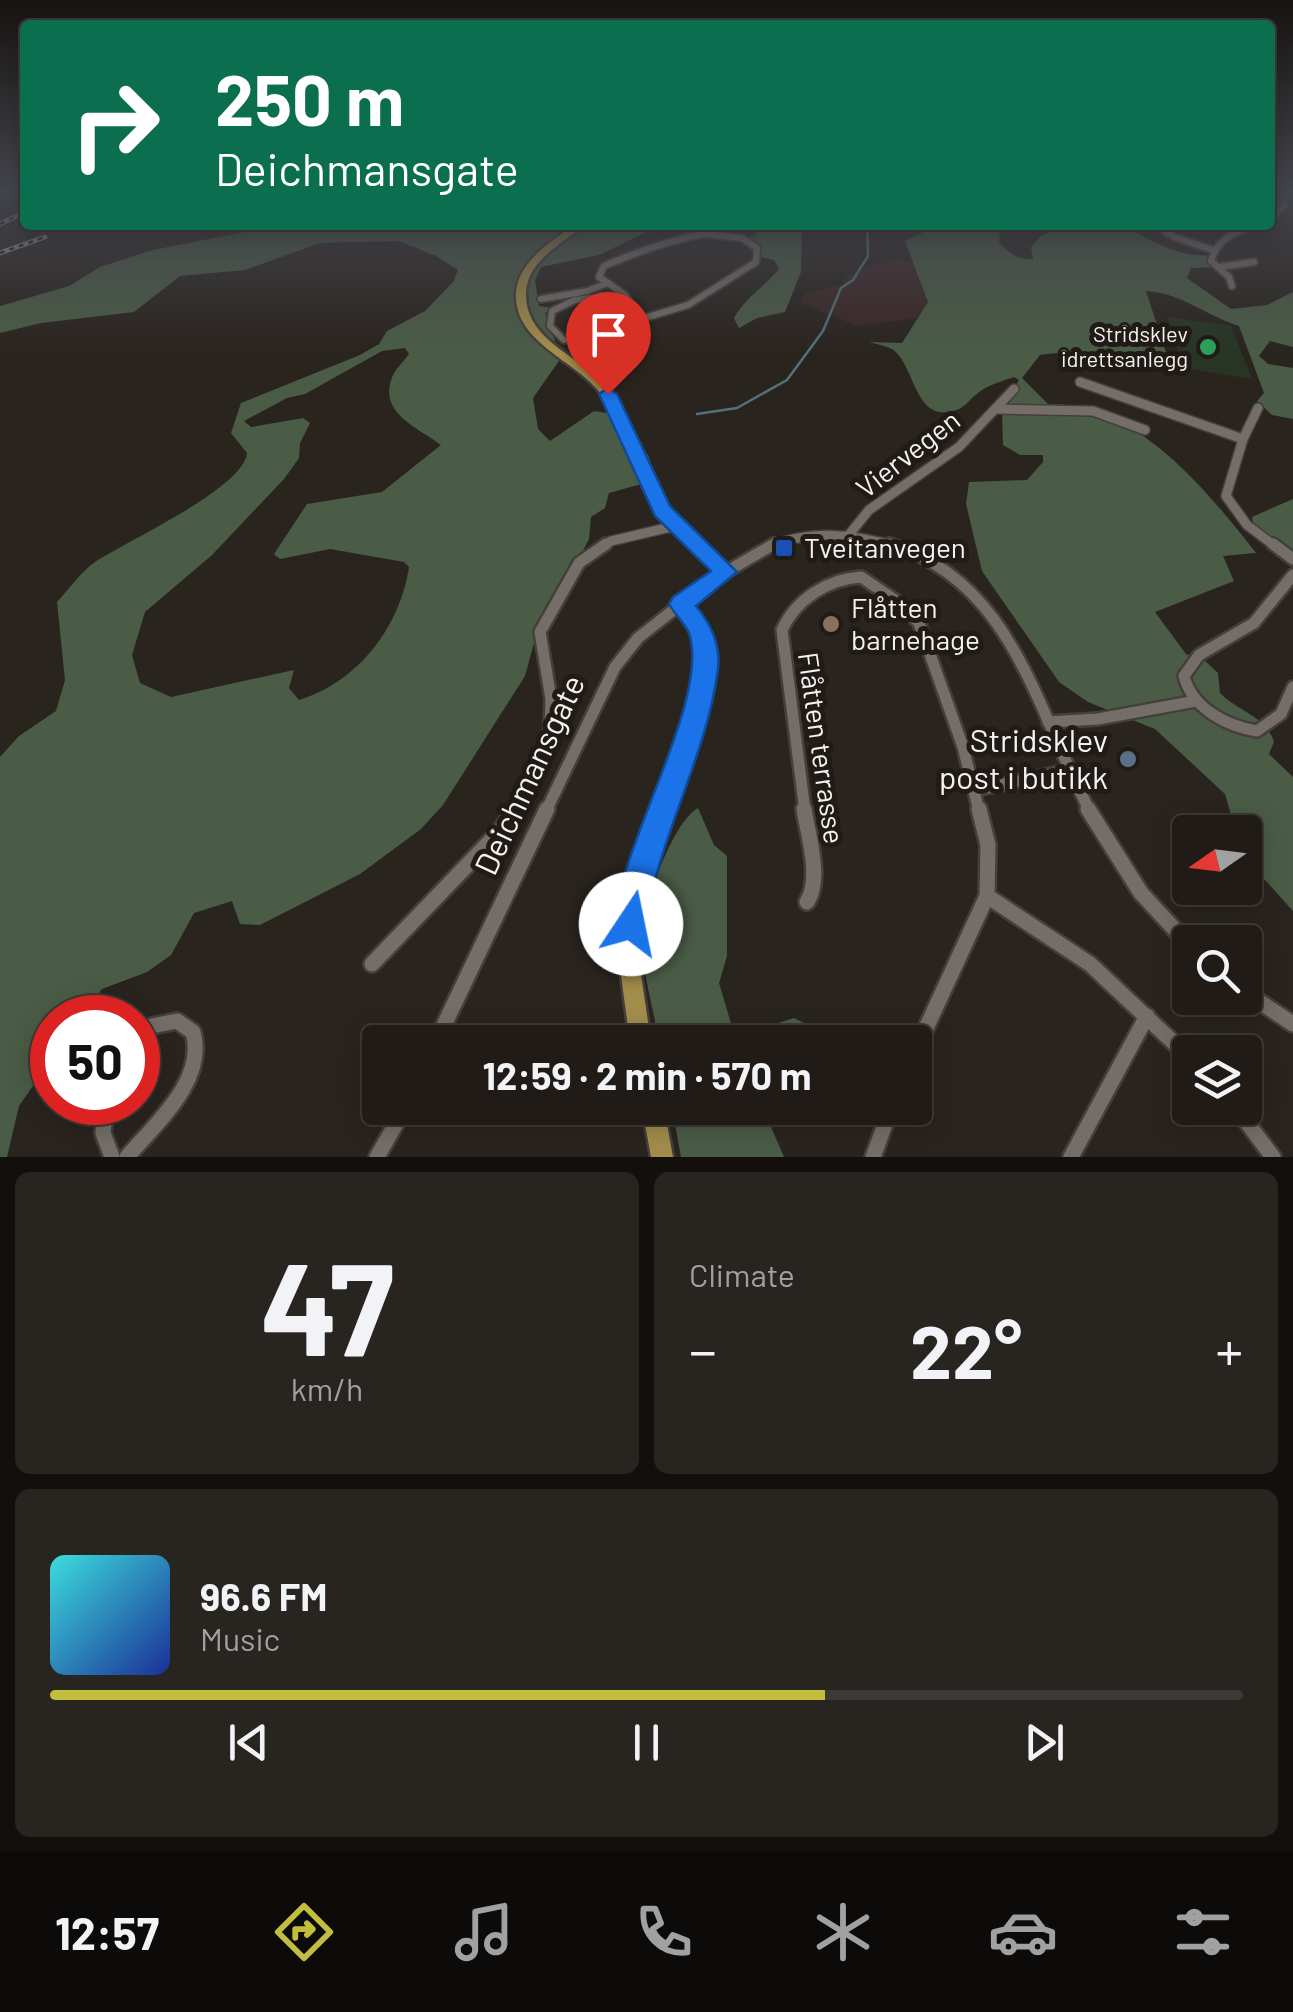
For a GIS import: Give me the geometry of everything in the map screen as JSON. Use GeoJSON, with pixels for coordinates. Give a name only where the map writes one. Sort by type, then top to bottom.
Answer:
{"type":"FeatureCollection","features":[{"type":"Feature","properties":{"kind":"main road"},"geometry":{"type":"LineString","coordinates":[[555,245],[533,263],[522,286],[527,322],[538,336],[590,375],[617,410],[657,503],[675,526],[726,572]]}},
{"type":"Feature","properties":{"kind":"main road","name":"Deichmansgate"},"geometry":{"type":"LineString","coordinates":[[681,604],[726,572]]}},
{"type":"Feature","properties":{"kind":"main road"},"geometry":{"type":"LineString","coordinates":[[638,1025],[630,968],[635,899],[680,761],[707,655],[702,630],[681,604]]}},
{"type":"Feature","properties":{"kind":"main road"},"geometry":{"type":"LineString","coordinates":[[656,1125],[662,1157]]}},
{"type":"Feature","properties":{"kind":"street"},"geometry":{"type":"LineString","coordinates":[[590,375],[630,352],[640,339],[641,319],[629,299],[599,276],[604,266],[666,245]]}},
{"type":"Feature","properties":{"kind":"street"},"geometry":{"type":"LineString","coordinates":[[641,319],[671,314],[693,304],[756,262],[758,248],[752,245]]}},
{"type":"Feature","properties":{"kind":"street"},"geometry":{"type":"LineString","coordinates":[[1200,245],[1214,250]]}},
{"type":"Feature","properties":{"kind":"street"},"geometry":{"type":"LineString","coordinates":[[1218,245],[1212,260],[1229,277],[1232,286]]}},
{"type":"Feature","properties":{"kind":"street"},"geometry":{"type":"LineString","coordinates":[[1218,267],[1254,262]]}},
{"type":"Feature","properties":{"kind":"street"},"geometry":{"type":"LineString","coordinates":[[540,298],[608,284]]}},
{"type":"Feature","properties":{"kind":"street"},"geometry":{"type":"LineString","coordinates":[[582,298],[596,288]]}},
{"type":"Feature","properties":{"kind":"street"},"geometry":{"type":"LineString","coordinates":[[564,340],[550,326],[549,316],[558,306],[582,298],[608,296]]}},
{"type":"Feature","properties":{"kind":"street"},"geometry":{"type":"LineString","coordinates":[[1080,382],[1243,439]]}},
{"type":"Feature","properties":{"kind":"street","name":"Viervegen"},"geometry":{"type":"LineString","coordinates":[[848,536],[857,521],[923,476],[998,409],[1014,389]]}},
{"type":"Feature","properties":{"kind":"street"},"geometry":{"type":"LineString","coordinates":[[1114,418],[1130,399]]}},
{"type":"Feature","properties":{"kind":"street"},"geometry":{"type":"LineString","coordinates":[[1258,408],[1243,439],[1226,496],[1248,525],[1293,559]]}},
{"type":"Feature","properties":{"kind":"street","name":"Viervegen"},"geometry":{"type":"LineString","coordinates":[[998,409],[1079,410],[1146,430]]}},
{"type":"Feature","properties":{"kind":"street"},"geometry":{"type":"LineString","coordinates":[[372,964],[502,830],[532,784],[550,728],[551,698],[540,632],[578,562],[611,541],[675,526]]}},
{"type":"Feature","properties":{"kind":"street"},"geometry":{"type":"LineString","coordinates":[[726,572],[785,540],[816,535],[848,536],[916,555],[972,591],[1006,632],[1114,858],[1172,927]]}},
{"type":"Feature","properties":{"kind":"street"},"geometry":{"type":"LineString","coordinates":[[1293,575],[1251,625],[1209,647],[1185,670],[1184,683],[1196,701],[1226,721],[1257,731],[1279,716],[1291,700],[1293,688]]}},
{"type":"Feature","properties":{"kind":"street","name":"Flåtten terrasse"},"geometry":{"type":"LineString","coordinates":[[806,902],[813,892],[813,877],[782,630],[792,611],[838,580],[851,576],[878,585],[919,623],[976,790]]}},
{"type":"Feature","properties":{"kind":"street","name":"Deichmansgate"},"geometry":{"type":"LineString","coordinates":[[444,1025],[606,682],[638,638],[681,604]]}},
{"type":"Feature","properties":{"kind":"street"},"geometry":{"type":"LineString","coordinates":[[1048,722],[1098,718],[1196,701]]}},
{"type":"Feature","properties":{"kind":"street"},"geometry":{"type":"LineString","coordinates":[[927,1025],[987,896],[988,845],[976,790],[1069,770]]}},
{"type":"Feature","properties":{"kind":"street"},"geometry":{"type":"LineString","coordinates":[[987,896],[1090,964],[1172,1040]]}},
{"type":"Feature","properties":{"kind":"street"},"geometry":{"type":"LineString","coordinates":[[1262,1003],[1293,1024]]}},
{"type":"Feature","properties":{"kind":"street"},"geometry":{"type":"LineString","coordinates":[[1071,1157],[1147,1016]]}},
{"type":"Feature","properties":{"kind":"street"},"geometry":{"type":"LineString","coordinates":[[160,1022],[173,1019],[188,1024],[196,1035],[197,1049],[188,1080],[160,1115]]}},
{"type":"Feature","properties":{"kind":"street"},"geometry":{"type":"LineString","coordinates":[[104,1125],[112,1157]]}},
{"type":"Feature","properties":{"kind":"street"},"geometry":{"type":"LineString","coordinates":[[127,1157],[152,1125]]}},
{"type":"Feature","properties":{"kind":"street"},"geometry":{"type":"LineString","coordinates":[[378,1157],[395,1125]]}},
{"type":"Feature","properties":{"kind":"street"},"geometry":{"type":"LineString","coordinates":[[873,1157],[885,1125]]}},
{"type":"Feature","properties":{"kind":"street"},"geometry":{"type":"LineString","coordinates":[[1249,1125],[1273,1157]]}},
{"type":"Feature","properties":{"kind":"shaded area"},"geometry":{"type":"Polygon","coordinates":[[[898,258],[917,265],[929,301],[917,318],[856,326],[800,302],[805,294],[842,285],[848,274],[898,258]]]}},
{"type":"Feature","properties":{"kind":"green space"},"geometry":{"type":"Polygon","coordinates":[[[178,245],[314,245],[245,270],[180,276],[134,312],[41,323],[0,333],[0,306],[69,286],[100,267],[178,245]]]}},
{"type":"Feature","properties":{"kind":"green space"},"geometry":{"type":"Polygon","coordinates":[[[409,245],[620,245],[599,255],[541,267],[535,280],[539,306],[558,308],[545,313],[561,358],[533,398],[538,429],[550,441],[594,411],[612,414],[625,436],[648,455],[656,480],[609,493],[605,508],[591,517],[589,539],[566,584],[541,617],[525,676],[443,805],[421,829],[360,874],[260,925],[240,924],[232,901],[194,913],[171,955],[147,972],[102,989],[98,995],[30,995],[30,1090],[19,1106],[7,1157],[0,1157],[0,757],[19,736],[56,711],[65,680],[57,602],[95,562],[205,498],[241,467],[247,453],[231,433],[241,403],[379,344],[387,331],[425,311],[453,282],[458,270],[409,245]],[[405,348],[382,351],[305,394],[287,398],[244,421],[251,427],[303,418],[310,423],[300,443],[299,458],[284,479],[212,555],[145,612],[132,655],[140,683],[171,697],[294,670],[289,688],[299,700],[340,680],[373,649],[386,631],[404,589],[409,567],[404,562],[330,549],[280,559],[274,554],[307,504],[382,492],[441,445],[401,417],[390,398],[394,373],[409,354],[405,348]]]}},
{"type":"Feature","properties":{"kind":"green space"},"geometry":{"type":"Polygon","coordinates":[[[751,245],[802,245],[801,272],[785,312],[757,318],[739,328],[734,318],[738,311],[779,269],[774,260],[757,256],[751,245]]]}},
{"type":"Feature","properties":{"kind":"green space"},"geometry":{"type":"Polygon","coordinates":[[[907,245],[1002,245],[1014,255],[1033,259],[1033,245],[1162,245],[1183,253],[1209,256],[1226,267],[1191,268],[1187,278],[1231,309],[1267,305],[1293,292],[1293,347],[1270,341],[1259,356],[1268,364],[1293,368],[1293,419],[1272,415],[1257,401],[1264,393],[1239,326],[1182,300],[1146,291],[1166,352],[1140,366],[1090,354],[1040,355],[1022,378],[1048,404],[1080,407],[1111,418],[1166,454],[1214,502],[1256,553],[1223,556],[1234,581],[1155,612],[1186,654],[1204,660],[1218,673],[1220,693],[1265,726],[1274,742],[1269,754],[1293,777],[1293,911],[1262,878],[1262,815],[1231,815],[1225,794],[1155,729],[1088,702],[1059,682],[982,571],[966,504],[969,482],[1027,480],[1043,462],[1043,455],[1020,455],[1003,445],[1002,411],[1019,380],[1014,377],[995,384],[961,408],[940,412],[923,400],[900,356],[892,349],[869,342],[902,343],[928,302],[907,245]]]}},
{"type":"Feature","properties":{"kind":"green space","name":"Stridsklev idrettsanlegg"},"geometry":{"type":"Polygon","coordinates":[[[1168,317],[1231,326],[1252,379],[1183,368],[1168,317]]]}},
{"type":"Feature","properties":{"kind":"green space"},"geometry":{"type":"Polygon","coordinates":[[[1293,499],[1293,560],[1255,531],[1252,517],[1293,499]]]}},
{"type":"Feature","properties":{"kind":"green space"},"geometry":{"type":"Polygon","coordinates":[[[698,808],[714,845],[727,856],[727,956],[719,983],[731,1025],[656,1025],[642,935],[658,873],[687,818],[698,808]]]}},
{"type":"Feature","properties":{"kind":"green space"},"geometry":{"type":"Polygon","coordinates":[[[794,1018],[808,1025],[772,1025],[794,1018]]]}},
{"type":"Feature","properties":{"kind":"green space"},"geometry":{"type":"Polygon","coordinates":[[[675,1125],[770,1125],[784,1157],[681,1157],[675,1125]]]}},
{"type":"Feature","properties":{"kind":"waterway"},"geometry":{"type":"LineString","coordinates":[[697,414],[737,408],[787,380],[823,331],[841,288],[853,280],[868,256],[868,245]]}},
{"type":"Feature","properties":{"kind":"railway"},"geometry":{"type":"LineString","coordinates":[[0,253],[23,245]]}},
{"type":"Feature","properties":{"kind":"place","name":"Stridsklev idrettsanlegg"},"geometry":{"type":"Point","coordinates":[1208,347]}},
{"type":"Feature","properties":{"kind":"place","name":"Tveitanvegen"},"geometry":{"type":"Point","coordinates":[784,548]}},
{"type":"Feature","properties":{"kind":"place","name":"Flåtten barnehage"},"geometry":{"type":"Point","coordinates":[831,624]}},
{"type":"Feature","properties":{"kind":"place","name":"Stridsklev post i butikk"},"geometry":{"type":"Point","coordinates":[1128,759]}},
{"type":"Feature","properties":{"kind":"route"},"geometry":{"type":"LineString","coordinates":[[608,394],[662,511],[726,572],[681,604],[702,630],[706,667],[680,761],[640,878],[631,924]]}}]}
